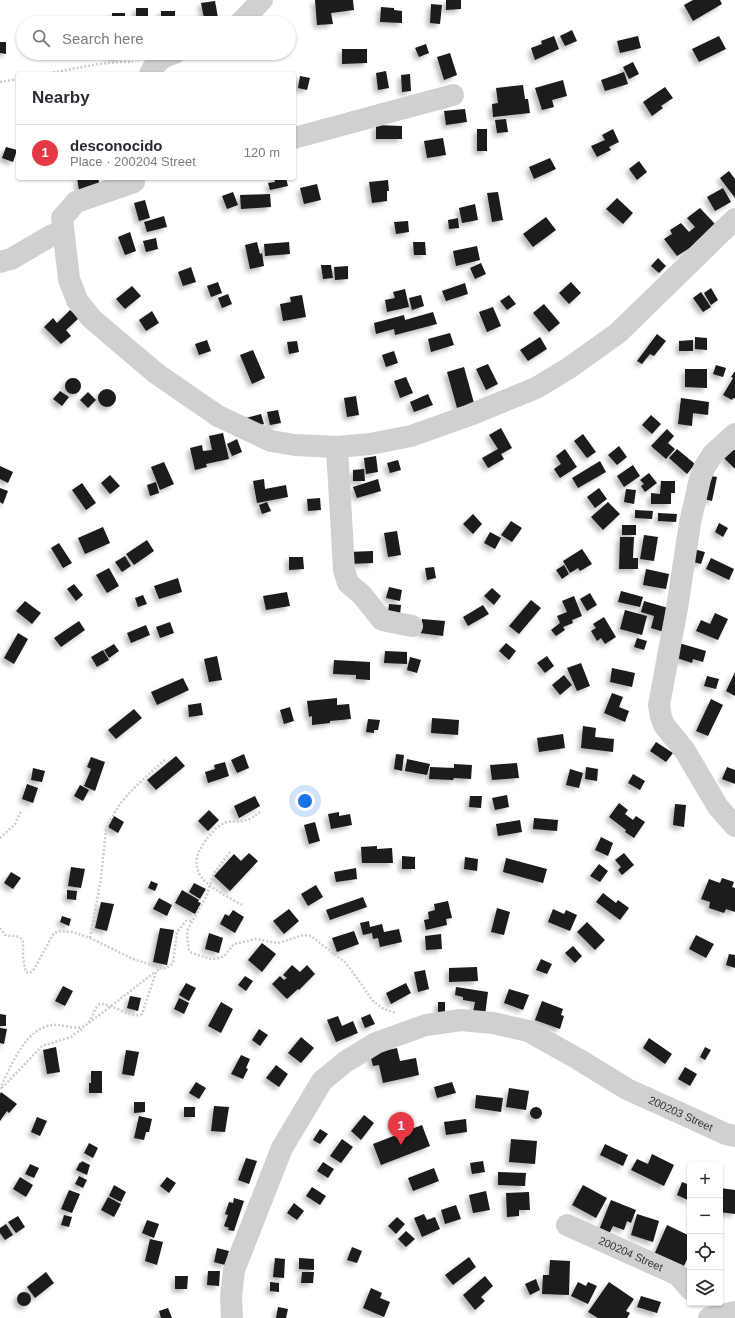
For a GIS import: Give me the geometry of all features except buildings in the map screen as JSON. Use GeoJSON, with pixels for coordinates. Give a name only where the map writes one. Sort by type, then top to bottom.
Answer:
{"type":"FeatureCollection","features":[{"type":"Feature","properties":{"kind":"street"},"geometry":{"type":"LineString","coordinates":[[248,16],[262,0]]}},
{"type":"Feature","properties":{"kind":"street"},"geometry":{"type":"LineString","coordinates":[[151,72],[158,60]]}},
{"type":"Feature","properties":{"kind":"street"},"geometry":{"type":"LineString","coordinates":[[296,137],[453,95]]}},
{"type":"Feature","properties":{"kind":"street"},"geometry":{"type":"LineString","coordinates":[[0,262],[11,259],[52,236],[62,218],[76,202],[136,180]]}},
{"type":"Feature","properties":{"kind":"street"},"geometry":{"type":"LineString","coordinates":[[52,236],[77,300],[91,318],[157,374],[218,416],[271,441],[295,445],[337,447],[370,444],[411,436],[470,416],[536,388],[569,368],[618,333],[735,219]]}},
{"type":"Feature","properties":{"kind":"street"},"geometry":{"type":"LineString","coordinates":[[735,434],[713,454],[704,468],[700,479],[690,523],[677,608],[659,705],[664,726],[685,751],[718,807],[735,826]]}},
{"type":"Feature","properties":{"kind":"street"},"geometry":{"type":"LineString","coordinates":[[337,447],[344,570],[348,583],[362,595],[382,620],[412,626]]}},
{"type":"Feature","properties":{"kind":"street","name":"200203 Street"},"geometry":{"type":"LineString","coordinates":[[232,1318],[231,1297],[234,1270],[282,1148],[322,1081],[345,1062],[376,1043],[426,1025],[461,1020],[493,1023],[528,1031],[627,1089],[726,1134],[735,1136]]}},
{"type":"Feature","properties":{"kind":"street","name":"200204 Street"},"geometry":{"type":"LineString","coordinates":[[567,1225],[678,1275],[687,1286]]}},
{"type":"Feature","properties":{"kind":"street"},"geometry":{"type":"LineString","coordinates":[[703,1306],[709,1318],[735,1312]]}},
{"type":"Feature","properties":{"kind":"path"},"geometry":{"type":"LineString","coordinates":[[56,72],[117,61],[138,62],[148,72]]}},
{"type":"Feature","properties":{"kind":"path"},"geometry":{"type":"LineString","coordinates":[[0,82],[16,79]]}},
{"type":"Feature","properties":{"kind":"path"},"geometry":{"type":"LineString","coordinates":[[90,938],[101,878],[106,830],[109,822],[114,812],[132,790],[165,760]]}},
{"type":"Feature","properties":{"kind":"path"},"geometry":{"type":"LineString","coordinates":[[0,838],[15,824],[21,811]]}},
{"type":"Feature","properties":{"kind":"path"},"geometry":{"type":"LineString","coordinates":[[242,905],[209,885],[198,873],[196,867],[197,858],[202,846],[211,834],[221,825],[226,822],[250,819],[261,811]]}},
{"type":"Feature","properties":{"kind":"path"},"geometry":{"type":"LineString","coordinates":[[230,852],[214,873],[206,897],[188,929],[187,936],[192,953],[212,959],[220,958],[224,956],[234,944],[256,939],[278,943],[304,935],[311,936],[346,963],[372,1000],[382,1008],[426,1025]]}},
{"type":"Feature","properties":{"kind":"path"},"geometry":{"type":"LineString","coordinates":[[0,928],[7,936],[14,935],[22,938],[23,958],[26,972],[29,973],[33,971],[54,933],[59,931],[72,932],[90,938],[133,959],[161,968],[167,968],[172,963],[177,932],[186,921],[192,921]]}},
{"type":"Feature","properties":{"kind":"path"},"geometry":{"type":"LineString","coordinates":[[0,1090],[42,1046],[71,1037],[161,968]]}},
{"type":"Feature","properties":{"kind":"path"},"geometry":{"type":"LineString","coordinates":[[0,1090],[17,1055],[30,1036],[36,1031],[44,1027],[55,1025],[82,1027],[87,1024],[100,1004],[111,1006],[135,1016],[142,1014],[156,972]]}},
{"type":"Feature","properties":{"kind":"place","name":"desconocido"},"geometry":{"type":"Point","coordinates":[401,1145]}}]}
